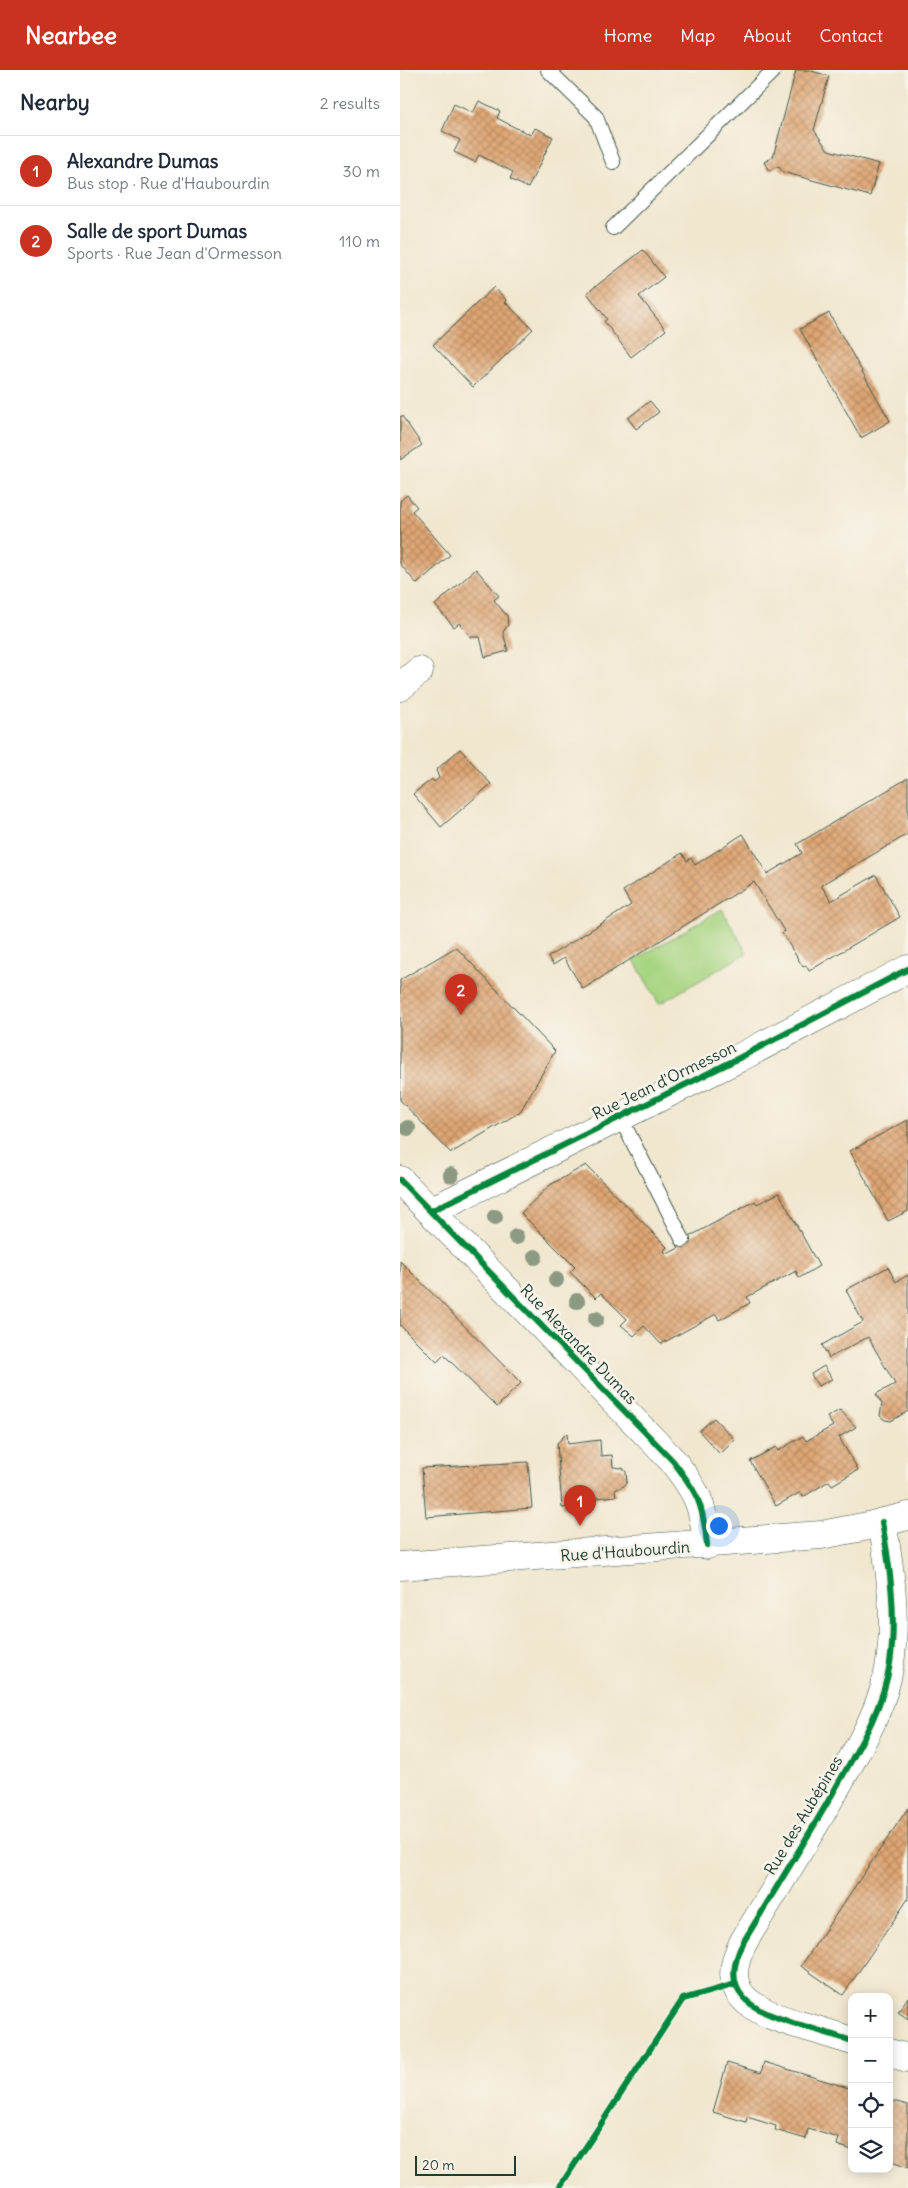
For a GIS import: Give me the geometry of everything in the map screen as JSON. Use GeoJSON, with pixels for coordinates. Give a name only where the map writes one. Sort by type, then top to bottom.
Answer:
{"type":"FeatureCollection","features":[{"type":"Feature","properties":{"kind":"street","name":"Rue Jean d'Ormesson"},"geometry":{"type":"LineString","coordinates":[[431,1211],[739,1058],[908,969]]}},
{"type":"Feature","properties":{"kind":"street","name":"Rue Alexandre Dumas"},"geometry":{"type":"LineString","coordinates":[[400,1180],[673,1461],[692,1485],[704,1510],[707,1545]]}},
{"type":"Feature","properties":{"kind":"street","name":"Rue d'Haubourdin"},"geometry":{"type":"LineString","coordinates":[[400,1566],[707,1545],[821,1535],[895,1519]]}},
{"type":"Feature","properties":{"kind":"street","name":"Rue des Aubépines"},"geometry":{"type":"LineString","coordinates":[[848,2040],[764,2014],[750,2006],[741,1995],[736,1984],[734,1970],[736,1955],[853,1757],[880,1702],[890,1664],[893,1638],[892,1600],[895,1519]]}},
{"type":"Feature","properties":{"kind":"street"},"geometry":{"type":"LineString","coordinates":[[893,2053],[908,2058]]}},
{"type":"Feature","properties":{"kind":"lane"},"geometry":{"type":"LineString","coordinates":[[548,70],[596,117],[613,162]]}},
{"type":"Feature","properties":{"kind":"lane"},"geometry":{"type":"LineString","coordinates":[[613,228],[774,70]]}},
{"type":"Feature","properties":{"kind":"lane"},"geometry":{"type":"LineString","coordinates":[[620,1117],[683,1240]]}},
{"type":"Feature","properties":{"kind":"green space"},"geometry":{"type":"Polygon","coordinates":[[[722,909],[747,953],[659,1004],[634,960],[722,909]]]}},
{"type":"Feature","properties":{"kind":"building"},"geometry":{"type":"Polygon","coordinates":[[[796,70],[808,70],[829,76],[814,130],[828,150],[879,164],[870,196],[783,172],[778,166],[769,171],[764,162],[773,157],[796,70]]]}},
{"type":"Feature","properties":{"kind":"building"},"geometry":{"type":"Polygon","coordinates":[[[479,101],[500,111],[497,118],[512,126],[531,135],[535,128],[553,137],[528,188],[510,179],[513,172],[479,155],[475,162],[454,152],[460,140],[442,131],[454,104],[473,113],[479,101]]]}},
{"type":"Feature","properties":{"kind":"building"},"geometry":{"type":"Polygon","coordinates":[[[643,250],[664,277],[639,296],[666,330],[631,357],[604,321],[607,319],[587,293],[643,250]]]}},
{"type":"Feature","properties":{"kind":"building"},"geometry":{"type":"Polygon","coordinates":[[[494,287],[507,301],[505,302],[533,329],[473,387],[433,345],[494,287]]]}},
{"type":"Feature","properties":{"kind":"building"},"geometry":{"type":"Polygon","coordinates":[[[829,313],[890,421],[861,438],[800,329],[829,313]]]}},
{"type":"Feature","properties":{"kind":"building"},"geometry":{"type":"Polygon","coordinates":[[[650,401],[659,412],[636,429],[628,418],[650,401]]]}},
{"type":"Feature","properties":{"kind":"building"},"geometry":{"type":"Polygon","coordinates":[[[402,416],[422,445],[400,460],[400,417],[402,416]]]}},
{"type":"Feature","properties":{"kind":"building"},"geometry":{"type":"Polygon","coordinates":[[[407,495],[417,507],[412,511],[450,555],[417,584],[400,564],[400,501],[407,495]]]}},
{"type":"Feature","properties":{"kind":"building"},"geometry":{"type":"Polygon","coordinates":[[[476,569],[499,596],[494,600],[507,616],[508,625],[503,632],[508,651],[485,657],[480,637],[471,637],[459,623],[454,627],[435,605],[476,569]]]}},
{"type":"Feature","properties":{"kind":"building"},"geometry":{"type":"Polygon","coordinates":[[[460,749],[491,784],[441,827],[413,794],[432,779],[434,782],[439,778],[436,770],[460,749]]]}},
{"type":"Feature","properties":{"kind":"building"},"geometry":{"type":"Polygon","coordinates":[[[908,778],[908,834],[821,885],[831,901],[876,875],[900,917],[809,971],[806,965],[803,967],[782,933],[784,931],[754,882],[583,989],[564,958],[553,965],[548,957],[631,905],[623,891],[682,853],[687,861],[691,858],[695,865],[743,834],[767,874],[802,853],[797,844],[908,778]]]}},
{"type":"Feature","properties":{"kind":"building"},"geometry":{"type":"Polygon","coordinates":[[[456,947],[555,1051],[520,1112],[451,1153],[400,1100],[400,980],[456,947]]]}},
{"type":"Feature","properties":{"kind":"building"},"geometry":{"type":"Polygon","coordinates":[[[908,1120],[908,1211],[888,1221],[850,1151],[908,1120]]]}},
{"type":"Feature","properties":{"kind":"building"},"geometry":{"type":"Polygon","coordinates":[[[586,1165],[667,1247],[664,1251],[667,1254],[679,1248],[676,1243],[755,1201],[757,1204],[779,1193],[819,1266],[799,1278],[796,1271],[747,1297],[750,1303],[719,1320],[716,1314],[661,1344],[644,1326],[634,1336],[621,1325],[627,1319],[601,1293],[596,1298],[570,1272],[575,1267],[521,1213],[550,1185],[586,1165]]]}},
{"type":"Feature","properties":{"kind":"building"},"geometry":{"type":"Polygon","coordinates":[[[400,1261],[521,1383],[497,1407],[444,1355],[437,1362],[400,1325],[400,1261]]]}},
{"type":"Feature","properties":{"kind":"building"},"geometry":{"type":"Polygon","coordinates":[[[888,1267],[896,1282],[908,1275],[908,1411],[891,1421],[885,1420],[880,1416],[882,1404],[876,1394],[895,1384],[868,1337],[829,1358],[822,1345],[863,1322],[846,1290],[888,1267]]]}},
{"type":"Feature","properties":{"kind":"building"},"geometry":{"type":"Polygon","coordinates":[[[824,1366],[832,1379],[818,1386],[811,1374],[824,1366]]]}},
{"type":"Feature","properties":{"kind":"building"},"geometry":{"type":"Polygon","coordinates":[[[840,1410],[856,1427],[839,1437],[858,1470],[832,1485],[829,1481],[803,1497],[801,1492],[776,1506],[750,1461],[776,1447],[778,1451],[803,1436],[806,1441],[833,1426],[827,1417],[840,1410]]]}},
{"type":"Feature","properties":{"kind":"building"},"geometry":{"type":"Polygon","coordinates":[[[714,1418],[735,1440],[720,1454],[699,1431],[714,1418]]]}},
{"type":"Feature","properties":{"kind":"building"},"geometry":{"type":"Polygon","coordinates":[[[567,1433],[568,1444],[600,1440],[601,1456],[612,1455],[613,1467],[623,1468],[626,1472],[627,1482],[624,1486],[615,1490],[616,1496],[576,1500],[577,1506],[562,1508],[557,1443],[567,1433]]]}},
{"type":"Feature","properties":{"kind":"building"},"geometry":{"type":"Polygon","coordinates":[[[528,1462],[532,1508],[426,1517],[422,1468],[528,1462]]]}},
{"type":"Feature","properties":{"kind":"building"},"geometry":{"type":"Polygon","coordinates":[[[908,1808],[908,1899],[843,1995],[801,1966],[908,1808]]]}},
{"type":"Feature","properties":{"kind":"building"},"geometry":{"type":"Polygon","coordinates":[[[908,1997],[908,2019],[898,2012],[908,1997]]]}},
{"type":"Feature","properties":{"kind":"building"},"geometry":{"type":"Polygon","coordinates":[[[764,2062],[848,2088],[848,2149],[837,2145],[839,2138],[808,2129],[806,2139],[775,2130],[776,2126],[747,2117],[746,2122],[713,2112],[727,2063],[761,2073],[764,2062]]]}},
{"type":"Feature","properties":{"kind":"building"},"geometry":{"type":"Polygon","coordinates":[[[893,2101],[908,2105],[908,2168],[893,2162],[893,2101]]]}},
{"type":"Feature","properties":{"kind":"cycle path"},"geometry":{"type":"LineString","coordinates":[[431,1211],[739,1058],[908,969]]}},
{"type":"Feature","properties":{"kind":"cycle path"},"geometry":{"type":"LineString","coordinates":[[400,1180],[673,1461],[698,1500],[704,1519],[707,1545]]}},
{"type":"Feature","properties":{"kind":"cycle path"},"geometry":{"type":"LineString","coordinates":[[848,2040],[765,2013],[743,1997],[737,1987],[734,1974],[736,1959],[744,1941],[812,1829],[868,1729],[882,1697],[890,1663],[893,1628],[890,1574],[882,1522]]}},
{"type":"Feature","properties":{"kind":"cycle path"},"geometry":{"type":"LineString","coordinates":[[559,2188],[683,1999],[736,1984]]}},
{"type":"Feature","properties":{"kind":"place","name":"Salle de sport Dumas"},"geometry":{"type":"Point","coordinates":[461,1015]}},
{"type":"Feature","properties":{"kind":"place","name":"Alexandre Dumas"},"geometry":{"type":"Point","coordinates":[580,1526]}}]}
